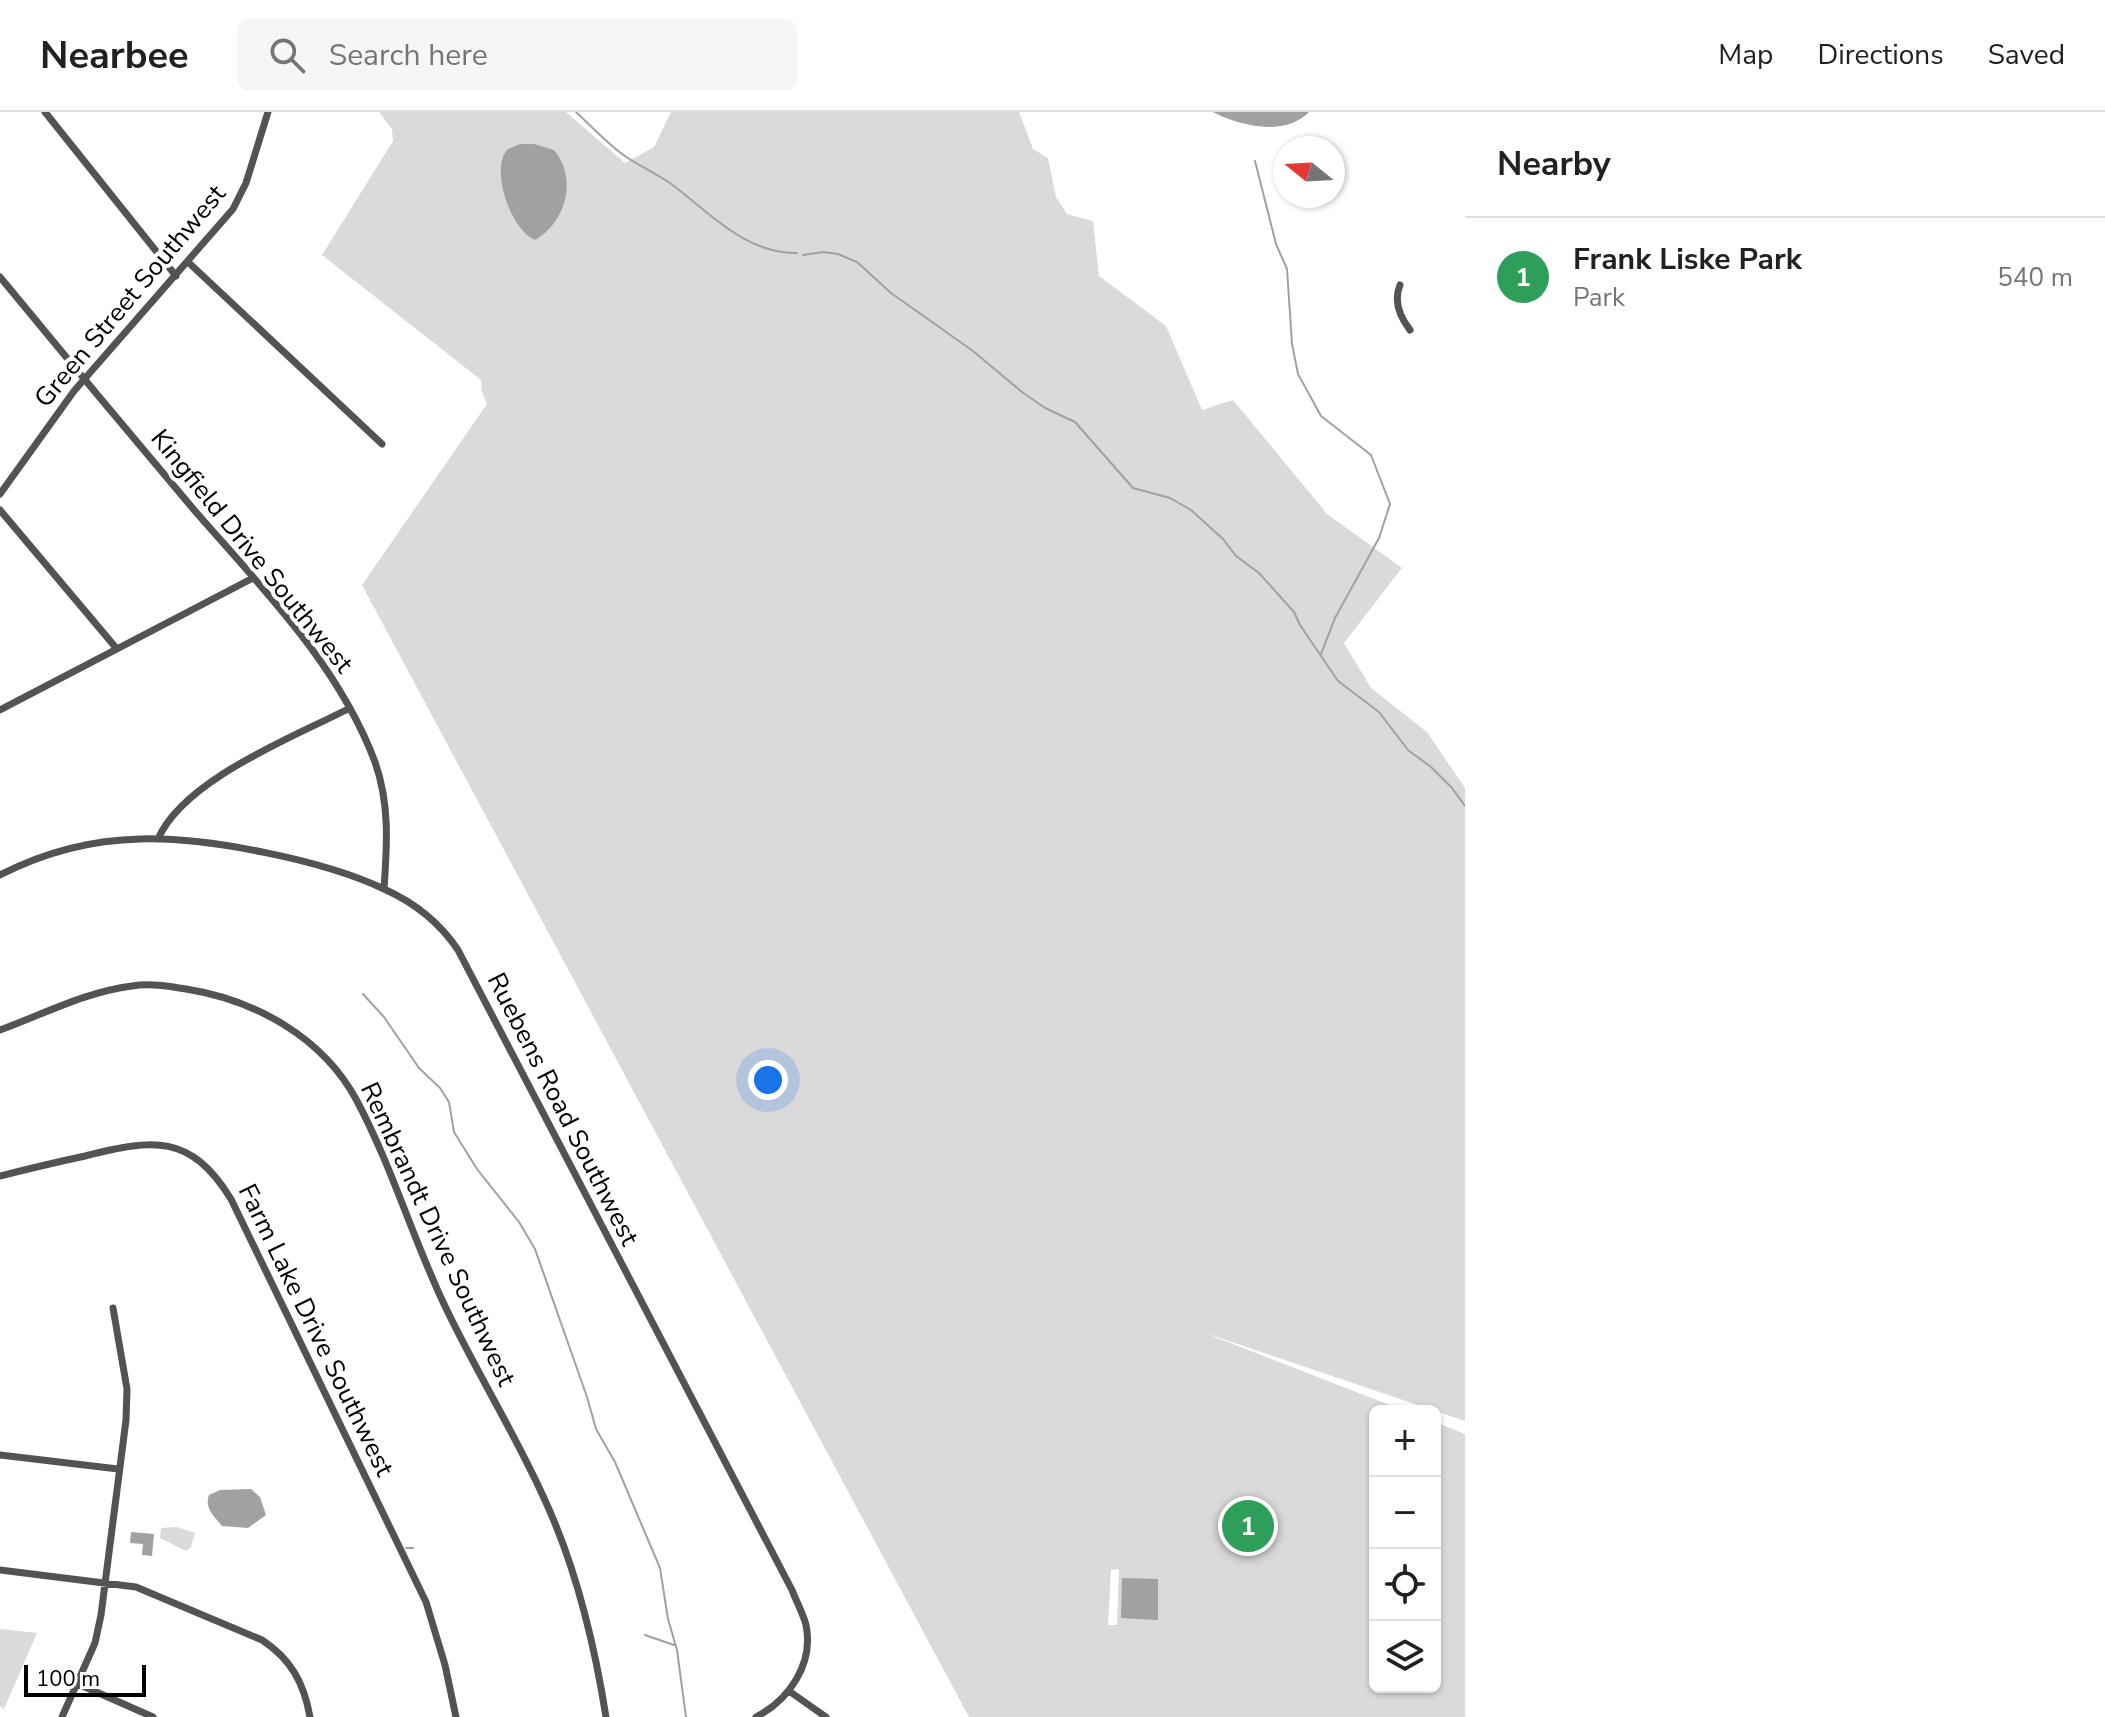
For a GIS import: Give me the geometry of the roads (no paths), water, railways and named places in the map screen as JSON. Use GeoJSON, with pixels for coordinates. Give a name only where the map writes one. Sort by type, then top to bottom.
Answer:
{"type":"FeatureCollection","features":[{"type":"Feature","properties":{"kind":"street"},"geometry":{"type":"LineString","coordinates":[[45,112],[176,276]]}},
{"type":"Feature","properties":{"kind":"street","name":"Green Street Southwest"},"geometry":{"type":"LineString","coordinates":[[0,494],[84,379],[223,223],[240,196],[268,112]]}},
{"type":"Feature","properties":{"kind":"street"},"geometry":{"type":"LineString","coordinates":[[188,262],[382,444]]}},
{"type":"Feature","properties":{"kind":"street","name":"Kingfield Drive Southwest"},"geometry":{"type":"LineString","coordinates":[[0,277],[326,668],[350,708],[376,765],[384,798],[387,840],[384,889]]}},
{"type":"Feature","properties":{"kind":"street"},"geometry":{"type":"LineString","coordinates":[[1400,285],[1398,307],[1401,318],[1410,330]]}},
{"type":"Feature","properties":{"kind":"street"},"geometry":{"type":"LineString","coordinates":[[0,510],[117,649]]}},
{"type":"Feature","properties":{"kind":"street"},"geometry":{"type":"LineString","coordinates":[[0,710],[253,578]]}},
{"type":"Feature","properties":{"kind":"street"},"geometry":{"type":"LineString","coordinates":[[158,839],[176,811],[208,782],[350,708]]}},
{"type":"Feature","properties":{"kind":"street","name":"Ruebens Road Southwest"},"geometry":{"type":"LineString","coordinates":[[0,875],[24,863],[81,846],[158,839],[266,854],[355,877],[384,889],[431,919],[458,950],[792,1590],[806,1625],[807,1645],[798,1678],[776,1705],[756,1717]]}},
{"type":"Feature","properties":{"kind":"street","name":"Rembrandt Drive Southwest"},"geometry":{"type":"LineString","coordinates":[[0,1030],[99,992],[134,985],[173,987],[229,998],[279,1021],[319,1052],[357,1101],[443,1302],[532,1472],[556,1525],[589,1628],[606,1717]]}},
{"type":"Feature","properties":{"kind":"street","name":"Farm Lake Drive Southwest"},"geometry":{"type":"LineString","coordinates":[[0,1176],[124,1146],[152,1144],[189,1154],[219,1180],[421,1590],[437,1633],[456,1717]]}},
{"type":"Feature","properties":{"kind":"street"},"geometry":{"type":"LineString","coordinates":[[62,1717],[95,1643],[126,1420],[127,1389],[123,1354],[113,1308]]}},
{"type":"Feature","properties":{"kind":"street"},"geometry":{"type":"LineString","coordinates":[[0,1455],[118,1469]]}},
{"type":"Feature","properties":{"kind":"street"},"geometry":{"type":"LineString","coordinates":[[0,1570],[105,1582],[157,1594],[269,1644],[286,1658],[296,1672],[310,1717]]}},
{"type":"Feature","properties":{"kind":"street"},"geometry":{"type":"LineString","coordinates":[[76,1683],[153,1717]]}},
{"type":"Feature","properties":{"kind":"street"},"geometry":{"type":"LineString","coordinates":[[789,1691],[826,1717]]}},
{"type":"Feature","properties":{"kind":"waterway"},"geometry":{"type":"LineString","coordinates":[[576,112],[622,154],[670,183],[728,229],[761,246],[797,253]]}},
{"type":"Feature","properties":{"kind":"waterway"},"geometry":{"type":"LineString","coordinates":[[1255,161],[1276,244],[1287,269],[1292,344],[1298,374],[1321,416],[1371,455],[1390,504],[1379,538],[1335,618],[1321,654]]}},
{"type":"Feature","properties":{"kind":"waterway"},"geometry":{"type":"LineString","coordinates":[[803,255],[823,252],[857,262],[891,293],[973,351],[1022,392],[1045,408],[1075,422],[1133,488],[1170,498],[1191,510],[1223,539],[1236,556],[1259,573],[1294,612],[1338,681],[1379,712],[1408,750],[1431,767],[1465,806]]}},
{"type":"Feature","properties":{"kind":"waterway"},"geometry":{"type":"LineString","coordinates":[[363,994],[384,1017],[419,1068],[440,1088],[449,1102],[454,1132],[535,1249],[596,1429],[615,1462],[660,1568],[668,1619],[677,1650],[686,1717]]}},
{"type":"Feature","properties":{"kind":"waterway"},"geometry":{"type":"LineString","coordinates":[[406,1548],[413,1548]]}},
{"type":"Feature","properties":{"kind":"waterway"},"geometry":{"type":"LineString","coordinates":[[645,1635],[674,1645]]}},
{"type":"Feature","properties":{"kind":"place","name":"Frank Liske Park"},"geometry":{"type":"Point","coordinates":[1248,1526]}}]}
